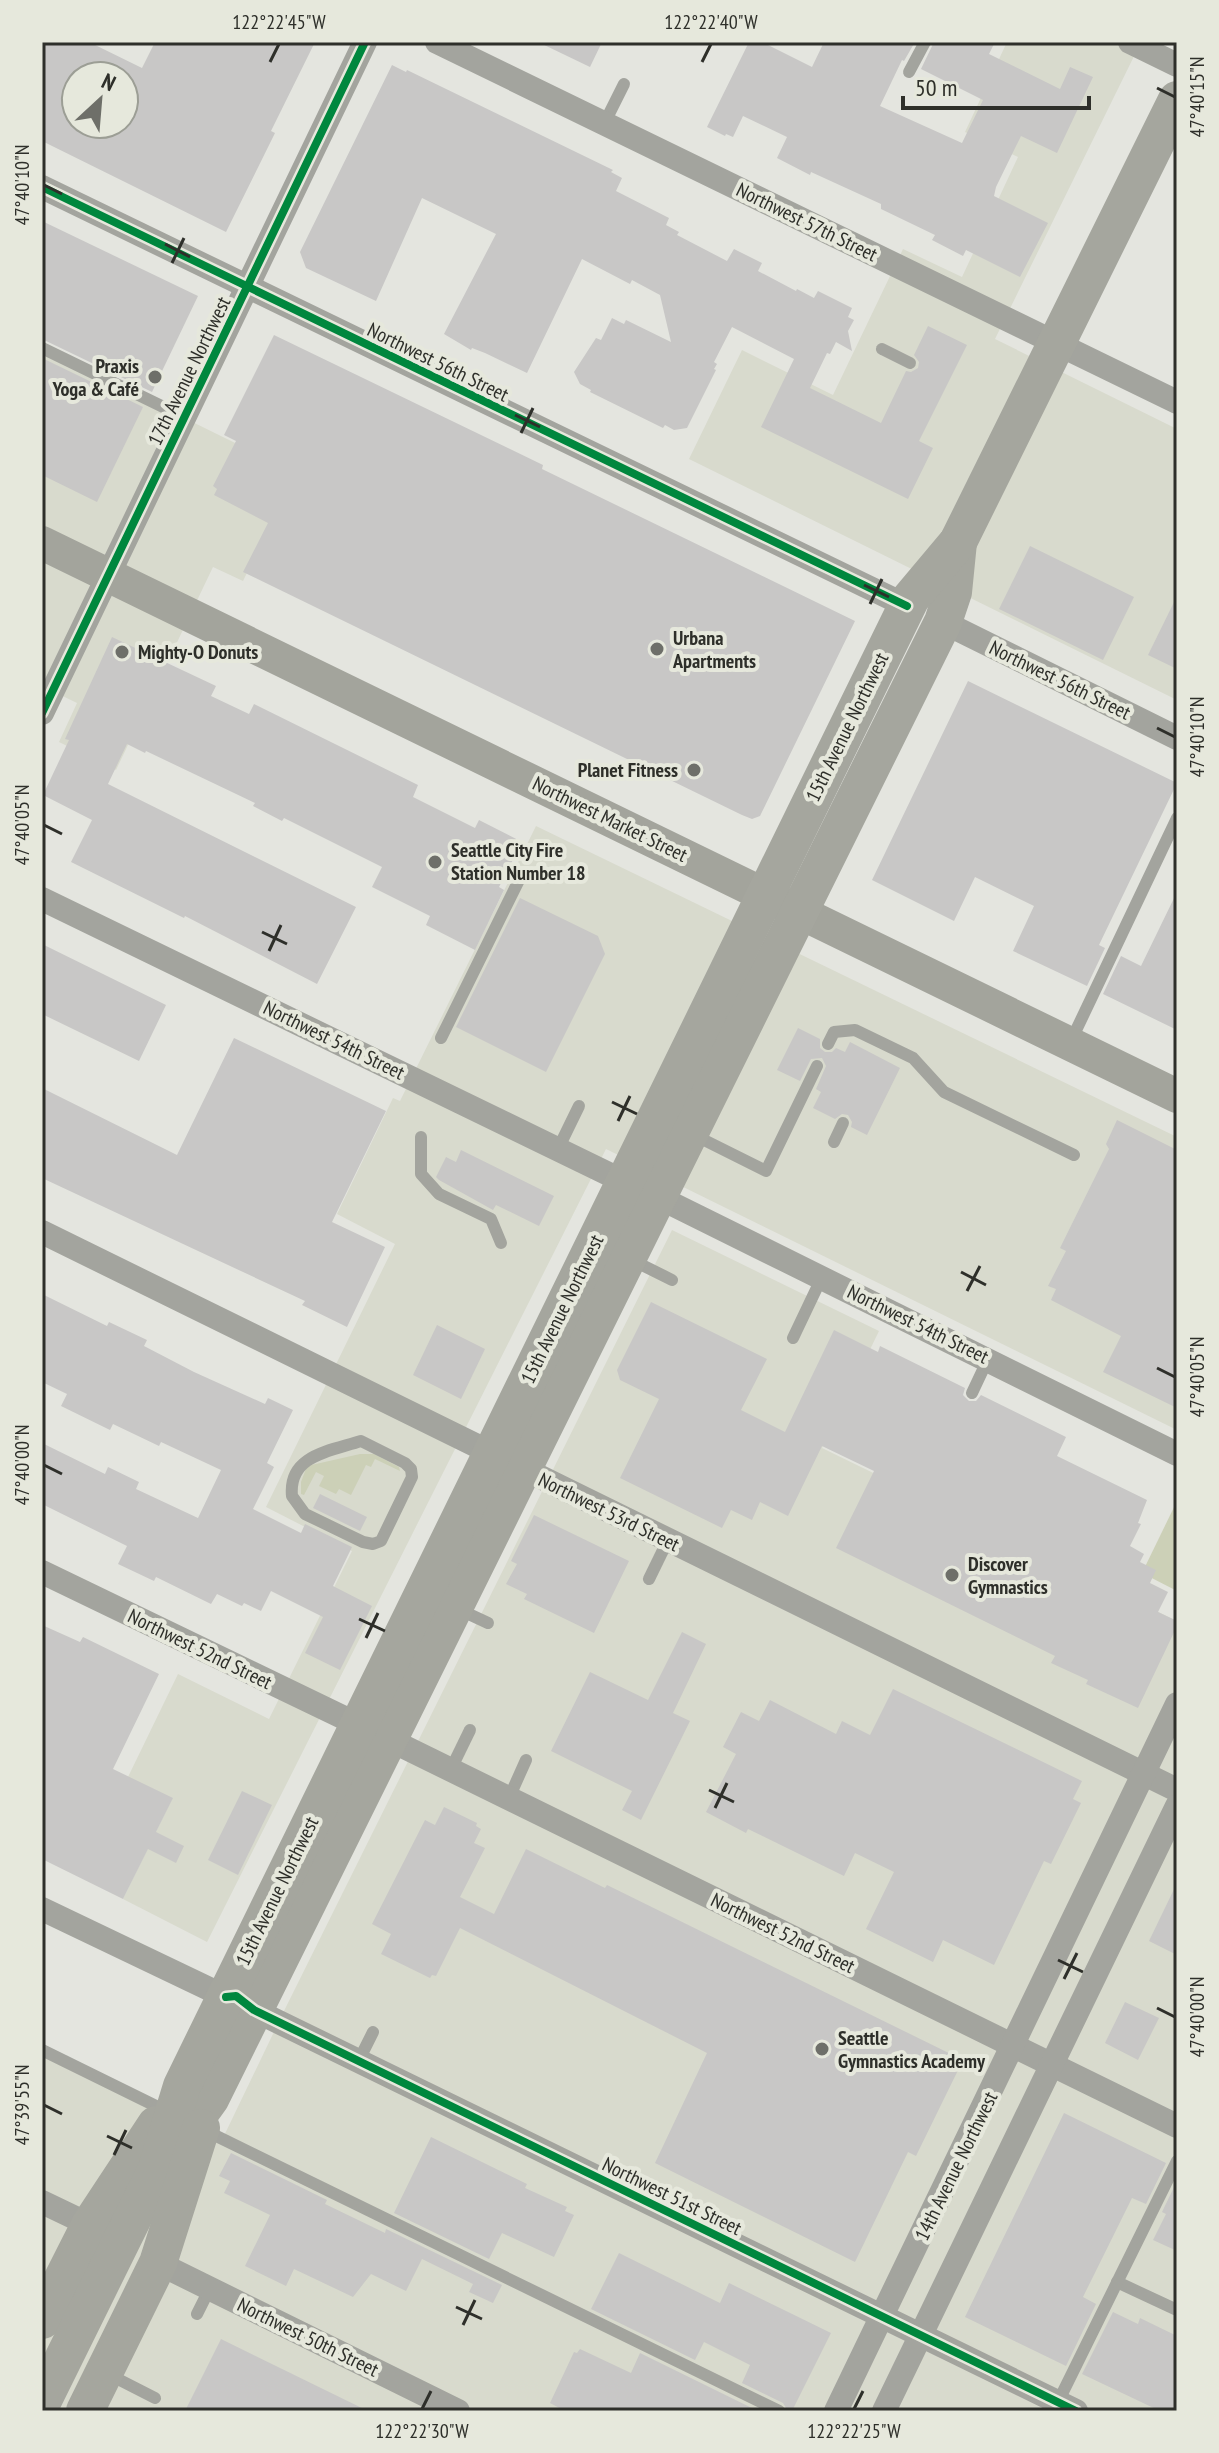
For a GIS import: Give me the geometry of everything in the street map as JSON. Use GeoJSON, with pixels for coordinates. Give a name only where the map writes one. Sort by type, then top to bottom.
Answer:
{"type":"FeatureCollection","features":[{"type":"Feature","properties":{"kind":"main road","name":"15th Avenue Northwest"},"geometry":{"type":"LineString","coordinates":[[42,2402],[641,1189],[766,895],[907,606],[921,583],[958,542],[1177,100]]}},
{"type":"Feature","properties":{"kind":"main road","name":"15th Avenue Northwest"},"geometry":{"type":"LineString","coordinates":[[374,1732],[454,1607],[507,1461],[627,1258],[641,1189],[689,1133],[943,622],[953,592],[958,542]]}},
{"type":"Feature","properties":{"kind":"main road","name":"Northwest Market Street"},"geometry":{"type":"LineString","coordinates":[[42,543],[1177,1096]]}},
{"type":"Feature","properties":{"kind":"main road","name":"15th Avenue Northwest"},"geometry":{"type":"LineString","coordinates":[[42,2320],[90,2225],[190,2106]]}},
{"type":"Feature","properties":{"kind":"main road","name":"15th Avenue Northwest"},"geometry":{"type":"LineString","coordinates":[[85,2411],[158,2263],[190,2106]]}},
{"type":"Feature","properties":{"kind":"street","name":"17th Avenue Northwest"},"geometry":{"type":"LineString","coordinates":[[42,713],[365,42]]}},
{"type":"Feature","properties":{"kind":"street","name":"Northwest 57th Street"},"geometry":{"type":"LineString","coordinates":[[437,42],[1177,402]]}},
{"type":"Feature","properties":{"kind":"street"},"geometry":{"type":"LineString","coordinates":[[1130,42],[1177,65]]}},
{"type":"Feature","properties":{"kind":"street","name":"Northwest 56th Street"},"geometry":{"type":"LineString","coordinates":[[42,187],[907,606]]}},
{"type":"Feature","properties":{"kind":"street","name":"Northwest 56th Street"},"geometry":{"type":"LineString","coordinates":[[943,622],[1177,738]]}},
{"type":"Feature","properties":{"kind":"street","name":"Northwest 54th Street"},"geometry":{"type":"LineString","coordinates":[[42,899],[822,1277],[1177,1454]]}},
{"type":"Feature","properties":{"kind":"street","name":"Northwest 53rd Street"},"geometry":{"type":"LineString","coordinates":[[42,1232],[1177,1790]]}},
{"type":"Feature","properties":{"kind":"street","name":"Northwest 52nd Street"},"geometry":{"type":"LineString","coordinates":[[42,1572],[1177,2126]]}},
{"type":"Feature","properties":{"kind":"street","name":"14th Avenue Northwest"},"geometry":{"type":"LineString","coordinates":[[836,2411],[1177,1704]]}},
{"type":"Feature","properties":{"kind":"street","name":"14th Avenue Northwest"},"geometry":{"type":"LineString","coordinates":[[884,2411],[1177,1806]]}},
{"type":"Feature","properties":{"kind":"street","name":"Northwest 51st Street"},"geometry":{"type":"LineString","coordinates":[[42,1909],[359,2060],[1067,2407]]}},
{"type":"Feature","properties":{"kind":"street"},"geometry":{"type":"LineString","coordinates":[[42,2202],[90,2225]]}},
{"type":"Feature","properties":{"kind":"street","name":"Northwest 50th Street"},"geometry":{"type":"LineString","coordinates":[[158,2263],[458,2411]]}},
{"type":"Feature","properties":{"kind":"lane"},"geometry":{"type":"LineString","coordinates":[[909,72],[925,42]]}},
{"type":"Feature","properties":{"kind":"lane"},"geometry":{"type":"LineString","coordinates":[[604,124],[624,84]]}},
{"type":"Feature","properties":{"kind":"lane"},"geometry":{"type":"LineString","coordinates":[[42,348],[184,417]]}},
{"type":"Feature","properties":{"kind":"lane"},"geometry":{"type":"LineString","coordinates":[[882,349],[910,363]]}},
{"type":"Feature","properties":{"kind":"lane"},"geometry":{"type":"LineString","coordinates":[[1070,1043],[1177,818]]}},
{"type":"Feature","properties":{"kind":"lane"},"geometry":{"type":"LineString","coordinates":[[441,1038],[520,878]]}},
{"type":"Feature","properties":{"kind":"lane"},"geometry":{"type":"LineString","coordinates":[[828,1044],[834,1032],[855,1030],[913,1058],[944,1092],[1074,1155]]}},
{"type":"Feature","properties":{"kind":"lane"},"geometry":{"type":"LineString","coordinates":[[876,1056],[882,1043]]}},
{"type":"Feature","properties":{"kind":"lane"},"geometry":{"type":"LineString","coordinates":[[689,1133],[766,1171],[817,1066]]}},
{"type":"Feature","properties":{"kind":"lane"},"geometry":{"type":"LineString","coordinates":[[558,1149],[579,1106]]}},
{"type":"Feature","properties":{"kind":"lane"},"geometry":{"type":"LineString","coordinates":[[834,1142],[843,1123]]}},
{"type":"Feature","properties":{"kind":"lane"},"geometry":{"type":"LineString","coordinates":[[421,1137],[421,1174],[439,1194],[491,1219],[501,1243]]}},
{"type":"Feature","properties":{"kind":"lane"},"geometry":{"type":"LineString","coordinates":[[627,1258],[672,1280]]}},
{"type":"Feature","properties":{"kind":"lane"},"geometry":{"type":"LineString","coordinates":[[793,1338],[822,1277]]}},
{"type":"Feature","properties":{"kind":"lane"},"geometry":{"type":"LineString","coordinates":[[972,1393],[988,1359]]}},
{"type":"Feature","properties":{"kind":"lane"},"geometry":{"type":"LineString","coordinates":[[361,1441],[411,1469],[412,1477],[399,1505],[381,1541],[373,1544],[363,1542],[305,1514],[292,1496],[293,1474],[309,1458],[361,1441]]}},
{"type":"Feature","properties":{"kind":"lane"},"geometry":{"type":"LineString","coordinates":[[649,1579],[668,1540]]}},
{"type":"Feature","properties":{"kind":"lane"},"geometry":{"type":"LineString","coordinates":[[454,1607],[488,1623]]}},
{"type":"Feature","properties":{"kind":"lane"},"geometry":{"type":"LineString","coordinates":[[451,1769],[470,1730]]}},
{"type":"Feature","properties":{"kind":"lane"},"geometry":{"type":"LineString","coordinates":[[509,1798],[526,1760]]}},
{"type":"Feature","properties":{"kind":"lane"},"geometry":{"type":"LineString","coordinates":[[359,2060],[373,2032]]}},
{"type":"Feature","properties":{"kind":"lane"},"geometry":{"type":"LineString","coordinates":[[42,2050],[190,2106],[779,2411]]}},
{"type":"Feature","properties":{"kind":"lane"},"geometry":{"type":"LineString","coordinates":[[1067,2407],[1117,2282],[1177,2161]]}},
{"type":"Feature","properties":{"kind":"lane"},"geometry":{"type":"LineString","coordinates":[[1117,2282],[1177,2310]]}},
{"type":"Feature","properties":{"kind":"lane"},"geometry":{"type":"LineString","coordinates":[[197,2314],[210,2288]]}},
{"type":"Feature","properties":{"kind":"lane"},"geometry":{"type":"LineString","coordinates":[[104,2372],[155,2398]]}},
{"type":"Feature","properties":{"kind":"shaded area"},"geometry":{"type":"Polygon","coordinates":[[[1007,42],[1141,42],[995,339],[1177,429],[1177,700],[689,459],[742,350],[833,395],[903,249],[962,277],[1018,157],[965,132],[1007,42]]]}},
{"type":"Feature","properties":{"kind":"shaded area"},"geometry":{"type":"Polygon","coordinates":[[[42,348],[296,473],[243,581],[213,567],[116,770],[59,742],[77,703],[42,686],[42,348]]]}},
{"type":"Feature","properties":{"kind":"shaded area"},"geometry":{"type":"Polygon","coordinates":[[[536,826],[1177,1137],[1177,1430],[606,1149],[207,1942],[123,1899],[172,1799],[128,1777],[178,1674],[269,1719],[352,1551],[266,1507],[395,1244],[337,1214],[393,1098],[400,1101],[536,826]]]}},
{"type":"Feature","properties":{"kind":"shaded area"},"geometry":{"type":"Polygon","coordinates":[[[672,1230],[879,1331],[822,1448],[1177,1621],[1177,2411],[42,2411],[42,2053],[221,2142],[672,1230]]]}},
{"type":"Feature","properties":{"kind":"green space"},"geometry":{"type":"Polygon","coordinates":[[[360,1454],[374,1454],[399,1467],[400,1471],[375,1459],[371,1467],[366,1465],[351,1495],[339,1489],[336,1494],[319,1486],[324,1476],[316,1472],[304,1495],[301,1494],[301,1482],[307,1466],[360,1454]]]}},
{"type":"Feature","properties":{"kind":"green space"},"geometry":{"type":"Polygon","coordinates":[[[1177,1501],[1177,1591],[1142,1573],[1177,1501]]]}},
{"type":"Feature","properties":{"kind":"building"},"geometry":{"type":"Polygon","coordinates":[[[42,42],[89,42],[126,60],[60,60],[60,140],[140,140],[140,67],[155,42],[315,42],[226,232],[42,141],[42,42]]]}},
{"type":"Feature","properties":{"kind":"building"},"geometry":{"type":"Polygon","coordinates":[[[538,42],[602,42],[590,67],[538,42]]]}},
{"type":"Feature","properties":{"kind":"building"},"geometry":{"type":"Polygon","coordinates":[[[749,42],[762,42],[812,67],[824,42],[915,42],[902,60],[880,106],[962,143],[983,100],[921,69],[934,42],[995,42],[989,54],[1060,89],[1070,67],[1093,77],[1057,153],[1021,136],[996,187],[994,196],[1048,223],[1020,277],[966,250],[963,256],[932,240],[935,235],[881,209],[881,204],[777,158],[787,137],[743,116],[733,137],[707,127],[749,42]]]}},
{"type":"Feature","properties":{"kind":"building"},"geometry":{"type":"Polygon","coordinates":[[[392,65],[613,170],[611,172],[622,178],[616,191],[669,218],[666,225],[679,232],[677,235],[727,261],[734,249],[762,263],[758,271],[796,291],[814,298],[818,291],[852,308],[848,317],[854,320],[848,331],[852,351],[836,342],[830,354],[827,353],[810,388],[881,423],[906,371],[918,368],[919,362],[914,355],[928,326],[967,345],[919,441],[933,448],[908,499],[761,427],[794,359],[732,327],[714,362],[717,364],[716,370],[687,428],[674,430],[665,425],[663,428],[590,392],[580,384],[574,372],[596,338],[601,340],[612,318],[624,324],[626,320],[671,342],[660,295],[632,280],[630,284],[582,259],[527,373],[485,353],[471,350],[444,334],[496,234],[422,198],[376,301],[306,268],[300,252],[392,65]]]}},
{"type":"Feature","properties":{"kind":"building"},"geometry":{"type":"Polygon","coordinates":[[[42,221],[198,296],[152,392],[42,339],[42,221]]]}},
{"type":"Feature","properties":{"kind":"building"},"geometry":{"type":"Polygon","coordinates":[[[274,335],[855,621],[760,816],[752,819],[742,815],[243,572],[268,523],[214,495],[217,489],[213,486],[236,441],[224,435],[274,335]]]}},
{"type":"Feature","properties":{"kind":"building"},"geometry":{"type":"Polygon","coordinates":[[[42,358],[143,407],[97,502],[42,475],[42,358]]]}},
{"type":"Feature","properties":{"kind":"building"},"geometry":{"type":"Polygon","coordinates":[[[1030,546],[1134,597],[1103,660],[999,609],[1030,546]]]}},
{"type":"Feature","properties":{"kind":"building"},"geometry":{"type":"Polygon","coordinates":[[[1177,596],[1177,669],[1148,655],[1177,596]]]}},
{"type":"Feature","properties":{"kind":"building"},"geometry":{"type":"Polygon","coordinates":[[[112,637],[216,686],[211,696],[249,714],[254,704],[418,785],[413,797],[475,828],[479,820],[522,842],[499,887],[504,890],[475,950],[426,925],[430,916],[372,887],[382,867],[284,818],[282,821],[253,806],[255,803],[127,744],[108,784],[356,907],[317,984],[71,862],[92,820],[43,795],[112,637]]]}},
{"type":"Feature","properties":{"kind":"building"},"geometry":{"type":"Polygon","coordinates":[[[968,681],[1177,783],[1099,945],[1105,948],[1087,986],[1013,951],[1034,906],[975,877],[954,921],[872,880],[968,681]]]}},
{"type":"Feature","properties":{"kind":"building"},"geometry":{"type":"Polygon","coordinates":[[[1177,892],[1177,1030],[1103,994],[1121,956],[1141,966],[1177,892]]]}},
{"type":"Feature","properties":{"kind":"building"},"geometry":{"type":"Polygon","coordinates":[[[520,898],[598,936],[605,954],[546,1072],[456,1027],[520,898]]]}},
{"type":"Feature","properties":{"kind":"building"},"geometry":{"type":"Polygon","coordinates":[[[42,944],[166,1005],[139,1061],[42,1014],[42,944]]]}},
{"type":"Feature","properties":{"kind":"building"},"geometry":{"type":"Polygon","coordinates":[[[798,1028],[820,1039],[820,1048],[825,1052],[836,1048],[845,1052],[850,1042],[900,1068],[867,1135],[851,1127],[848,1115],[842,1114],[835,1119],[813,1108],[821,1092],[816,1089],[826,1066],[822,1058],[811,1059],[800,1081],[777,1070],[798,1028]]]}},
{"type":"Feature","properties":{"kind":"building"},"geometry":{"type":"Polygon","coordinates":[[[234,1038],[386,1111],[332,1222],[385,1247],[347,1327],[302,1305],[305,1301],[42,1178],[42,1088],[177,1155],[234,1038]]]}},
{"type":"Feature","properties":{"kind":"building"},"geometry":{"type":"Polygon","coordinates":[[[1117,1120],[1177,1150],[1177,1408],[1103,1372],[1121,1336],[1051,1300],[1056,1289],[1048,1286],[1066,1251],[1060,1248],[1109,1149],[1106,1144],[1117,1120]]]}},
{"type":"Feature","properties":{"kind":"building"},"geometry":{"type":"Polygon","coordinates":[[[461,1150],[554,1196],[539,1226],[496,1205],[493,1210],[439,1180],[436,1177],[446,1157],[456,1162],[461,1150]]]}},
{"type":"Feature","properties":{"kind":"building"},"geometry":{"type":"Polygon","coordinates":[[[42,1294],[107,1326],[109,1322],[147,1340],[144,1346],[194,1372],[265,1404],[268,1398],[293,1410],[267,1463],[274,1467],[253,1509],[301,1533],[305,1524],[352,1547],[333,1586],[372,1606],[340,1670],[305,1653],[323,1617],[271,1591],[261,1611],[217,1594],[211,1604],[156,1577],[154,1581],[118,1564],[127,1546],[42,1504],[42,1443],[105,1474],[108,1467],[139,1482],[136,1489],[198,1518],[221,1470],[113,1424],[110,1430],[61,1406],[67,1394],[42,1382],[42,1294]]]}},
{"type":"Feature","properties":{"kind":"building"},"geometry":{"type":"Polygon","coordinates":[[[651,1302],[767,1359],[741,1410],[785,1432],[834,1330],[878,1352],[880,1346],[965,1388],[963,1395],[969,1401],[976,1401],[981,1395],[1066,1437],[1057,1456],[1147,1500],[1138,1523],[1141,1524],[1130,1546],[1144,1554],[1140,1562],[1156,1570],[1150,1583],[1168,1592],[1158,1612],[1177,1621],[1177,1626],[1138,1708],[1086,1684],[1088,1680],[1051,1663],[1055,1656],[836,1548],[874,1471],[822,1446],[788,1516],[760,1502],[752,1520],[731,1510],[722,1528],[620,1478],[659,1399],[620,1380],[617,1370],[651,1302]]]}},
{"type":"Feature","properties":{"kind":"building"},"geometry":{"type":"Polygon","coordinates":[[[437,1325],[485,1349],[461,1399],[413,1375],[437,1325]]]}},
{"type":"Feature","properties":{"kind":"building"},"geometry":{"type":"Polygon","coordinates":[[[320,1494],[367,1517],[360,1531],[313,1508],[320,1494]]]}},
{"type":"Feature","properties":{"kind":"building"},"geometry":{"type":"Polygon","coordinates":[[[534,1515],[629,1561],[594,1633],[524,1599],[527,1594],[506,1584],[517,1564],[511,1561],[534,1515]]]}},
{"type":"Feature","properties":{"kind":"building"},"geometry":{"type":"Polygon","coordinates":[[[42,1625],[80,1642],[83,1637],[159,1674],[113,1769],[173,1798],[156,1832],[184,1846],[176,1863],[148,1849],[123,1899],[42,1859],[42,1625]]]}},
{"type":"Feature","properties":{"kind":"building"},"geometry":{"type":"Polygon","coordinates":[[[682,1632],[706,1644],[673,1713],[690,1721],[641,1820],[622,1810],[632,1791],[551,1751],[590,1672],[648,1700],[682,1632]]]}},
{"type":"Feature","properties":{"kind":"building"},"geometry":{"type":"Polygon","coordinates":[[[893,1689],[1082,1781],[1073,1799],[1081,1803],[1051,1864],[1044,1861],[994,1965],[943,1940],[933,1962],[866,1929],[894,1872],[855,1853],[844,1876],[706,1812],[736,1754],[723,1747],[741,1712],[759,1721],[770,1700],[836,1734],[842,1721],[870,1735],[893,1689]]]}},
{"type":"Feature","properties":{"kind":"building"},"geometry":{"type":"Polygon","coordinates":[[[242,1791],[272,1805],[238,1875],[208,1860],[242,1791]]]}},
{"type":"Feature","properties":{"kind":"building"},"geometry":{"type":"Polygon","coordinates":[[[444,1807],[477,1823],[476,1826],[481,1829],[474,1843],[485,1848],[460,1897],[494,1914],[526,1849],[605,1888],[607,1885],[963,2060],[916,2156],[908,2152],[855,2262],[655,2163],[707,2053],[460,1928],[436,1976],[430,1978],[381,1954],[391,1934],[372,1924],[425,1820],[435,1825],[444,1807]]]}},
{"type":"Feature","properties":{"kind":"building"},"geometry":{"type":"Polygon","coordinates":[[[1177,1883],[1177,1955],[1149,1941],[1177,1883]]]}},
{"type":"Feature","properties":{"kind":"building"},"geometry":{"type":"Polygon","coordinates":[[[1125,2002],[1159,2018],[1138,2060],[1105,2043],[1125,2002]]]}},
{"type":"Feature","properties":{"kind":"building"},"geometry":{"type":"Polygon","coordinates":[[[1064,2113],[1166,2163],[1146,2204],[1132,2198],[1083,2297],[1096,2304],[1066,2366],[965,2317],[1064,2113]]]}},
{"type":"Feature","properties":{"kind":"building"},"geometry":{"type":"Polygon","coordinates":[[[431,2137],[567,2207],[565,2211],[574,2215],[554,2257],[502,2233],[489,2259],[394,2213],[431,2137]]]}},
{"type":"Feature","properties":{"kind":"building"},"geometry":{"type":"Polygon","coordinates":[[[231,2153],[327,2200],[325,2204],[385,2233],[386,2229],[502,2285],[493,2303],[469,2292],[473,2284],[422,2259],[406,2291],[371,2274],[353,2297],[294,2269],[286,2286],[245,2266],[270,2215],[224,2193],[230,2181],[219,2176],[231,2153]]]}},
{"type":"Feature","properties":{"kind":"building"},"geometry":{"type":"Polygon","coordinates":[[[1177,2181],[1177,2251],[1153,2240],[1177,2181]]]}},
{"type":"Feature","properties":{"kind":"building"},"geometry":{"type":"Polygon","coordinates":[[[619,2253],[720,2303],[729,2283],[831,2333],[792,2411],[788,2411],[783,2403],[742,2383],[750,2365],[704,2342],[695,2360],[591,2309],[619,2253]]]}},
{"type":"Feature","properties":{"kind":"building"},"geometry":{"type":"Polygon","coordinates":[[[1113,2312],[1138,2324],[1140,2318],[1177,2336],[1177,2411],[1160,2411],[1082,2374],[1113,2312]]]}},
{"type":"Feature","properties":{"kind":"building"},"geometry":{"type":"Polygon","coordinates":[[[221,2339],[368,2411],[185,2411],[221,2339]]]}},
{"type":"Feature","properties":{"kind":"building"},"geometry":{"type":"Polygon","coordinates":[[[580,2349],[631,2373],[640,2353],[758,2411],[565,2411],[550,2403],[574,2352],[580,2349]]]}},
{"type":"Feature","properties":{"kind":"cycle path"},"geometry":{"type":"LineString","coordinates":[[42,713],[365,42]]}},
{"type":"Feature","properties":{"kind":"cycle path"},"geometry":{"type":"LineString","coordinates":[[42,187],[907,606]]}},
{"type":"Feature","properties":{"kind":"cycle path"},"geometry":{"type":"LineString","coordinates":[[226,1997],[236,1996],[254,2010],[1076,2411]]}},
{"type":"Feature","properties":{"kind":"place","name":"Praxis Yoga & Café"},"geometry":{"type":"Point","coordinates":[155,377]}},
{"type":"Feature","properties":{"kind":"place","name":"Urbana Apartments"},"geometry":{"type":"Point","coordinates":[657,649]}},
{"type":"Feature","properties":{"kind":"place","name":"Mighty-O Donuts"},"geometry":{"type":"Point","coordinates":[122,652]}},
{"type":"Feature","properties":{"kind":"place","name":"Planet Fitness"},"geometry":{"type":"Point","coordinates":[694,770]}},
{"type":"Feature","properties":{"kind":"place","name":"Seattle City Fire Station Number 18"},"geometry":{"type":"Point","coordinates":[435,862]}},
{"type":"Feature","properties":{"kind":"place","name":"Discover Gymnastics"},"geometry":{"type":"Point","coordinates":[952,1575]}},
{"type":"Feature","properties":{"kind":"place","name":"Seattle Gymnastics Academy"},"geometry":{"type":"Point","coordinates":[822,2049]}}]}
